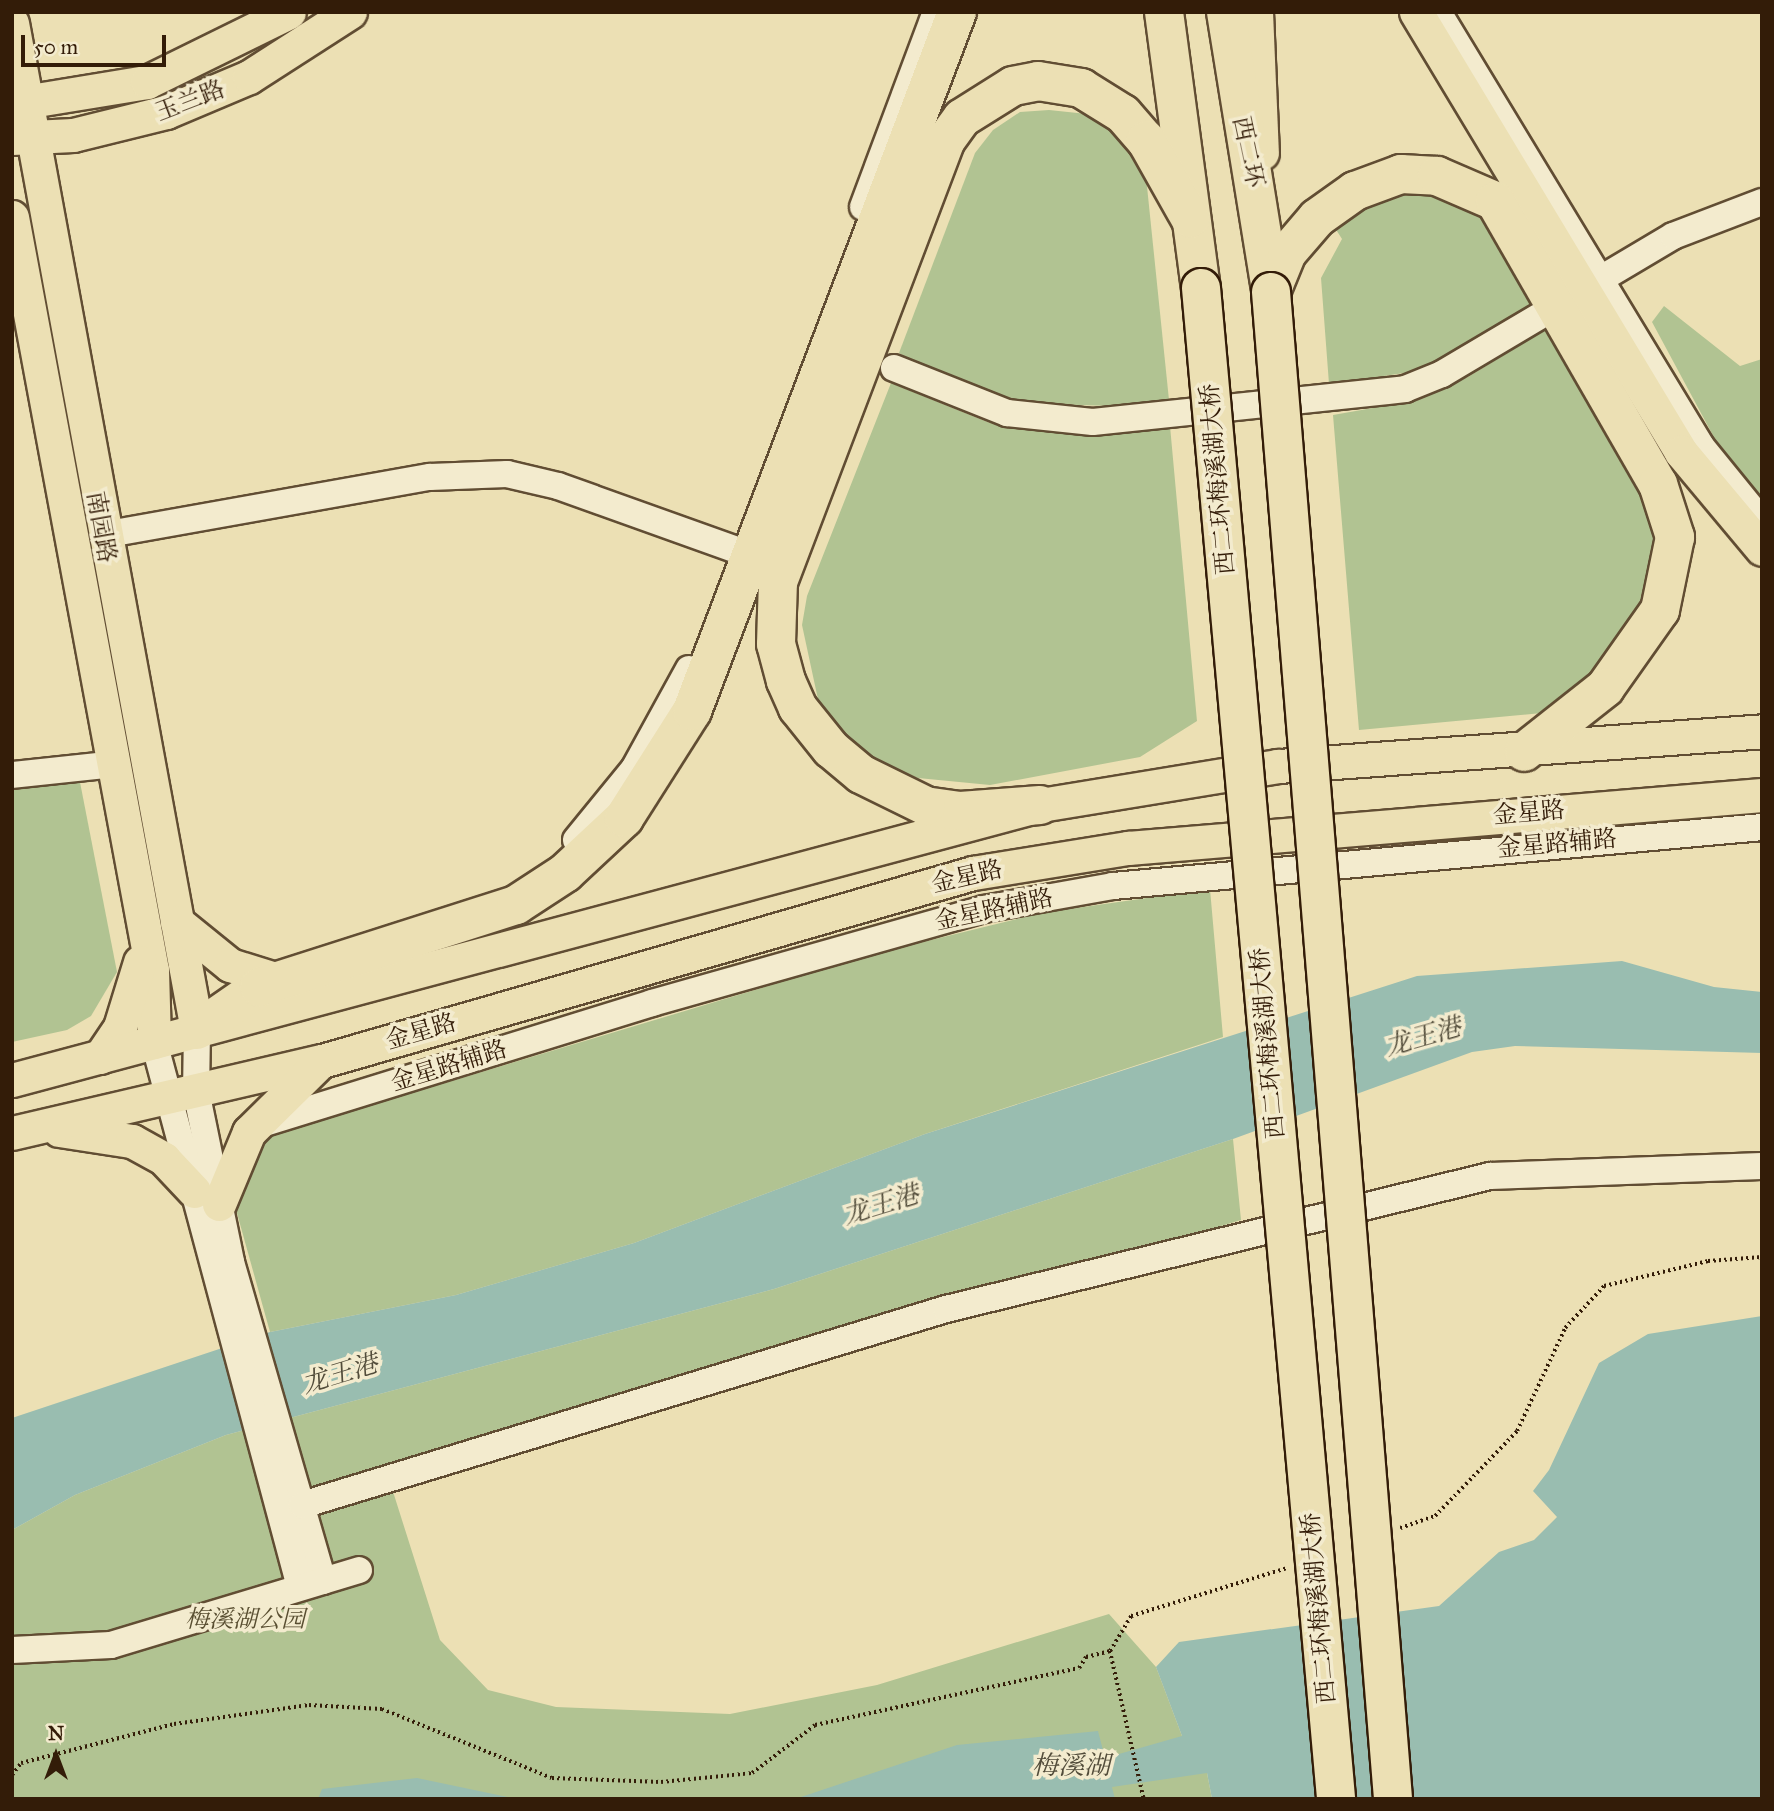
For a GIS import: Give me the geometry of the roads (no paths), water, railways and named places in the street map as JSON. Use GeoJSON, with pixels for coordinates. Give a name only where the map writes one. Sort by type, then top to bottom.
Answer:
{"type":"FeatureCollection","features":[{"type":"Feature","properties":{"kind":"highway"},"geometry":{"type":"LineString","coordinates":[[197,1030],[259,987],[472,921],[542,891],[589,853],[624,818],[673,747],[713,661],[957,12]]}},
{"type":"Feature","properties":{"kind":"highway"},"geometry":{"type":"LineString","coordinates":[[1164,12],[1189,218]]}},
{"type":"Feature","properties":{"kind":"highway","name":"西二环"},"geometry":{"type":"LineString","coordinates":[[1226,12],[1265,232],[1271,292]]}},
{"type":"Feature","properties":{"kind":"highway"},"geometry":{"type":"LineString","coordinates":[[1040,805],[960,811],[926,806],[860,774],[831,749],[798,708],[786,681],[776,644],[778,582],[946,140],[962,118],[1013,86],[1038,81],[1081,88],[1123,114],[1146,140],[1189,218]]}},
{"type":"Feature","properties":{"kind":"highway"},"geometry":{"type":"LineString","coordinates":[[1393,1799],[1271,292],[1287,253],[1317,218],[1355,191],[1401,174],[1437,176],[1495,201],[1658,484],[1675,537],[1660,610],[1605,688],[1524,752]]}},
{"type":"Feature","properties":{"kind":"highway","name":"西二环梅溪湖大桥"},"geometry":{"type":"LineString","coordinates":[[1189,218],[1201,288],[1336,1799]]}},
{"type":"Feature","properties":{"kind":"main road","name":"玉兰路"},"geometry":{"type":"LineString","coordinates":[[19,104],[147,82],[289,12]]}},
{"type":"Feature","properties":{"kind":"main road","name":"玉兰路"},"geometry":{"type":"LineString","coordinates":[[22,137],[120,126],[189,103],[286,57],[350,12]]}},
{"type":"Feature","properties":{"kind":"main road"},"geometry":{"type":"LineString","coordinates":[[1256,12],[1265,232]]}},
{"type":"Feature","properties":{"kind":"main road"},"geometry":{"type":"LineString","coordinates":[[1416,12],[1681,452],[1762,549]]}},
{"type":"Feature","properties":{"kind":"main road","name":"南园路"},"geometry":{"type":"LineString","coordinates":[[12,23],[22,137],[103,535],[197,1030]]}},
{"type":"Feature","properties":{"kind":"main road","name":"南园路"},"geometry":{"type":"LineString","coordinates":[[12,217],[145,932],[154,1042]]}},
{"type":"Feature","properties":{"kind":"main road","name":"金星路"},"geometry":{"type":"LineString","coordinates":[[12,1080],[197,1030],[387,985],[1040,805],[1278,766],[1524,752],[1762,731]]}},
{"type":"Feature","properties":{"kind":"main road","name":"金星路"},"geometry":{"type":"LineString","coordinates":[[26,1130],[322,1061],[973,873],[1128,848],[1762,795]]}},
{"type":"Feature","properties":{"kind":"main road"},"geometry":{"type":"LineString","coordinates":[[177,922],[230,965],[281,981]]}},
{"type":"Feature","properties":{"kind":"main road"},"geometry":{"type":"LineString","coordinates":[[100,1057],[137,985],[145,932]]}},
{"type":"Feature","properties":{"kind":"main road"},"geometry":{"type":"LineString","coordinates":[[26,1130],[132,1141],[164,1159],[206,1197],[230,1166],[253,1127],[322,1061]]}},
{"type":"Feature","properties":{"kind":"street"},"geometry":{"type":"LineString","coordinates":[[472,921],[542,875],[635,769],[673,707],[734,549],[824,337],[936,12]]}},
{"type":"Feature","properties":{"kind":"street"},"geometry":{"type":"LineString","coordinates":[[1438,12],[1597,281],[1701,446],[1762,521]]}},
{"type":"Feature","properties":{"kind":"street"},"geometry":{"type":"LineString","coordinates":[[1597,281],[1673,236],[1762,202]]}},
{"type":"Feature","properties":{"kind":"street"},"geometry":{"type":"LineString","coordinates":[[894,368],[1007,413],[1093,422],[1405,389],[1443,374],[1538,317]]}},
{"type":"Feature","properties":{"kind":"street"},"geometry":{"type":"LineString","coordinates":[[103,535],[430,477],[507,474],[558,486],[734,549]]}},
{"type":"Feature","properties":{"kind":"street"},"geometry":{"type":"LineString","coordinates":[[12,775],[115,764]]}},
{"type":"Feature","properties":{"kind":"street","name":"金星路辅路"},"geometry":{"type":"LineString","coordinates":[[253,1127],[652,1003],[984,909],[1126,885],[1762,827]]}},
{"type":"Feature","properties":{"kind":"street"},"geometry":{"type":"LineString","coordinates":[[182,1094],[197,1030]]}},
{"type":"Feature","properties":{"kind":"street"},"geometry":{"type":"LineString","coordinates":[[154,1042],[182,1094],[222,1262],[312,1584]]}},
{"type":"Feature","properties":{"kind":"street"},"geometry":{"type":"LineString","coordinates":[[290,1509],[946,1310],[1490,1176],[1762,1166]]}},
{"type":"Feature","properties":{"kind":"street"},"geometry":{"type":"LineString","coordinates":[[12,1650],[111,1645],[359,1570]]}},
{"type":"Feature","properties":{"kind":"water","name":"龙王港"},"geometry":{"type":"Polygon","coordinates":[[[1622,961],[1714,987],[1762,992],[1762,1053],[1515,1046],[1472,1052],[1233,1139],[774,1289],[226,1435],[75,1495],[12,1530],[12,1418],[270,1332],[456,1295],[634,1243],[925,1134],[1417,976],[1622,961]]]}},
{"type":"Feature","properties":{"kind":"water","name":"梅溪湖"},"geometry":{"type":"Polygon","coordinates":[[[1762,1316],[1762,1799],[1212,1799],[1207,1773],[1112,1787],[1115,1799],[795,1799],[957,1745],[1098,1731],[1105,1758],[1182,1736],[1156,1667],[1179,1642],[1439,1606],[1499,1552],[1534,1540],[1557,1517],[1533,1491],[1549,1470],[1599,1363],[1648,1334],[1762,1316]]]}},
{"type":"Feature","properties":{"kind":"water"},"geometry":{"type":"Polygon","coordinates":[[[417,1778],[517,1799],[318,1799],[322,1789],[417,1778]]]}},
{"type":"Feature","properties":{"kind":"park label","name":"梅溪湖公园"},"geometry":{"type":"Point","coordinates":[245,1620]}}]}
